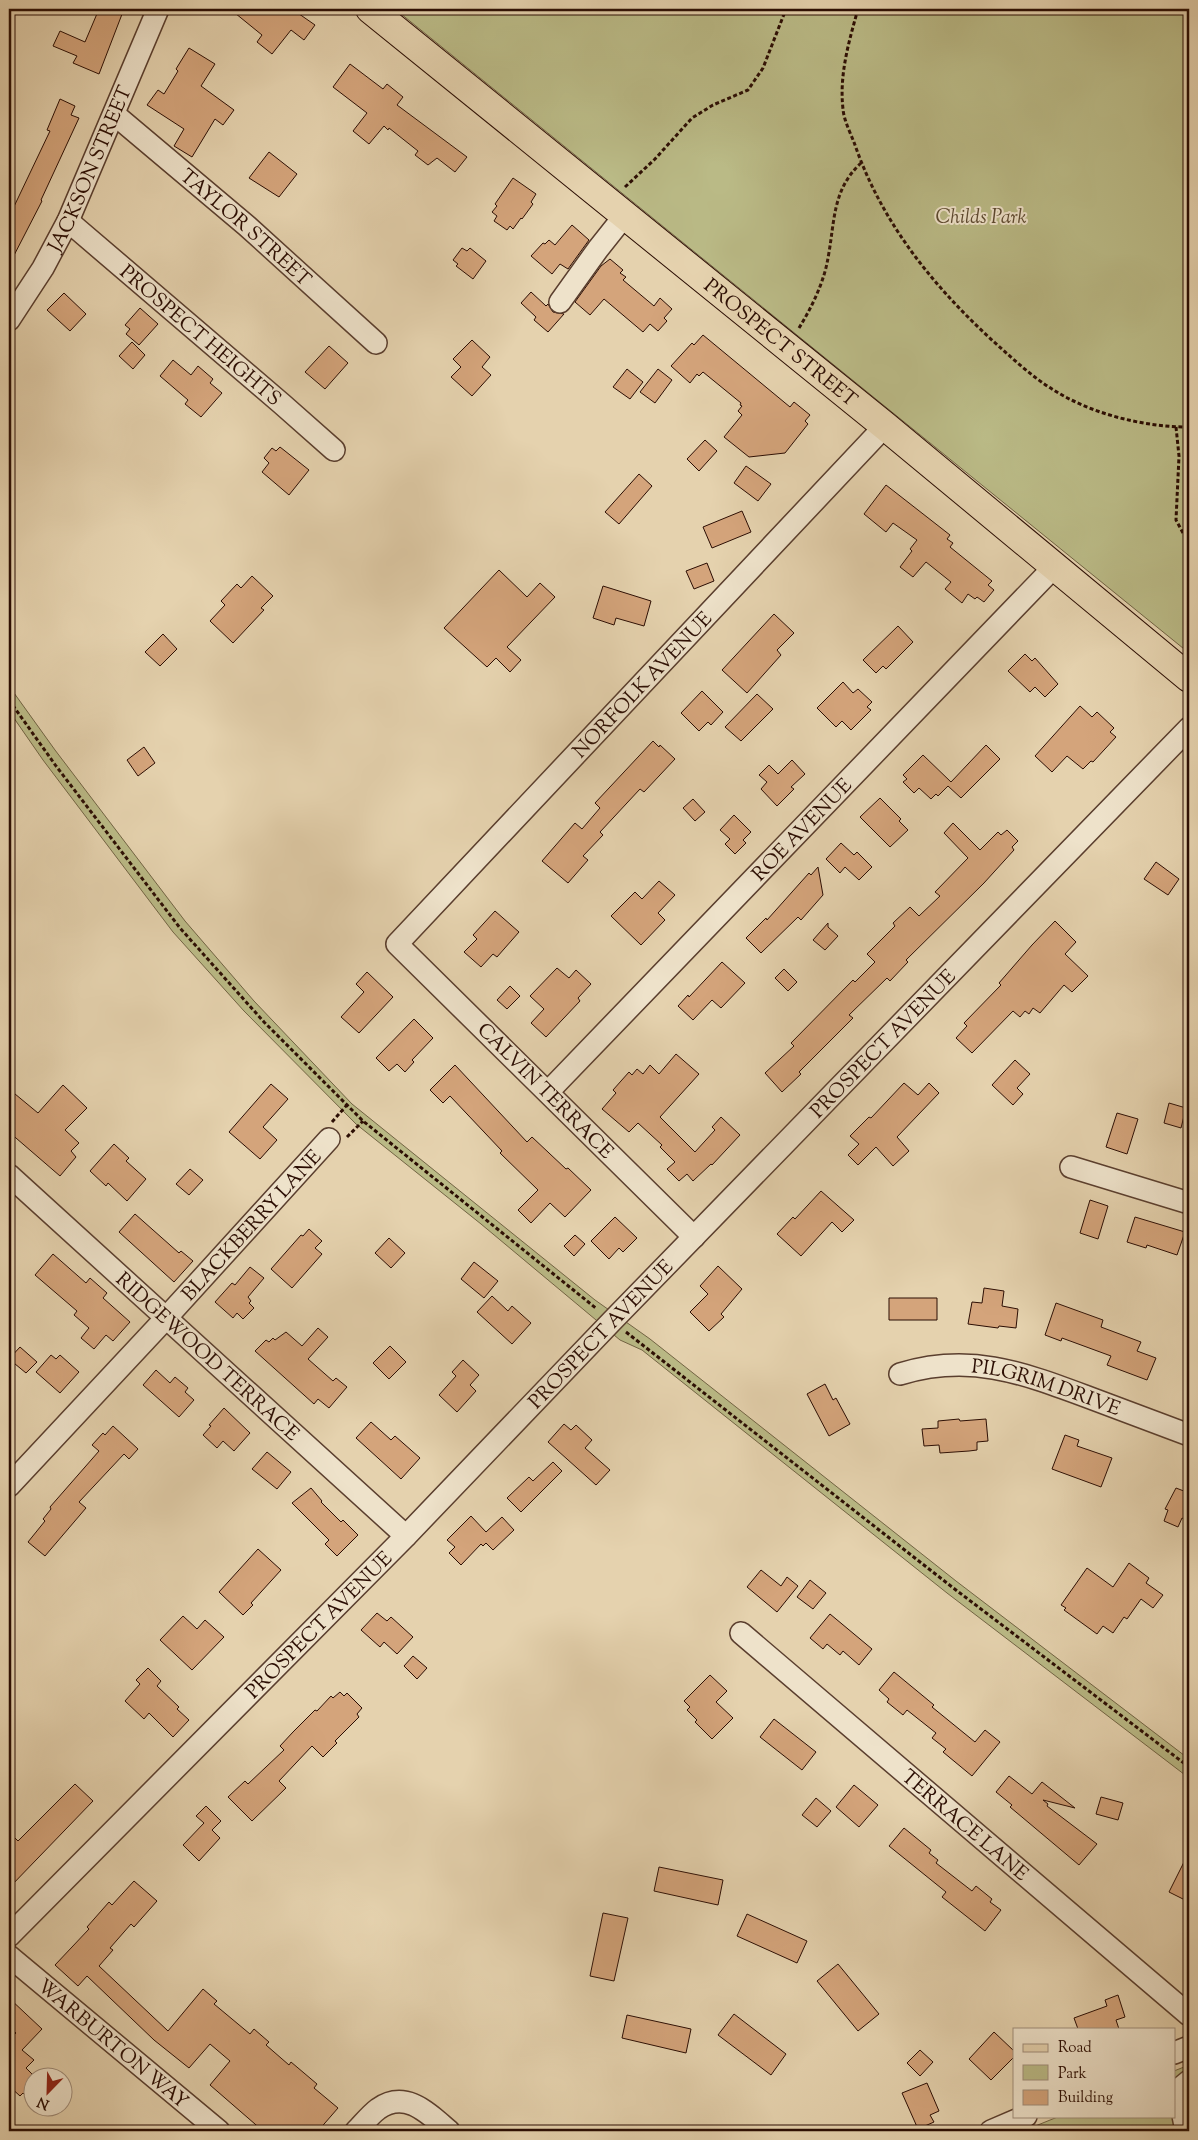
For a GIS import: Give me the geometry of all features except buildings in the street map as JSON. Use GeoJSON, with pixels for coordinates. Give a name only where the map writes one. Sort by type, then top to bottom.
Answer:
{"type":"FeatureCollection","features":[{"type":"Feature","properties":{"kind":"main road","name":"PROSPECT STREET"},"geometry":{"type":"LineString","coordinates":[[370,9],[886,426],[1189,678]]}},
{"type":"Feature","properties":{"kind":"street","name":"JACKSON STREET"},"geometry":{"type":"LineString","coordinates":[[9,320],[43,268],[68,221],[158,9]]}},
{"type":"Feature","properties":{"kind":"street","name":"TAYLOR STREET"},"geometry":{"type":"LineString","coordinates":[[114,114],[247,226],[376,343]]}},
{"type":"Feature","properties":{"kind":"street"},"geometry":{"type":"LineString","coordinates":[[560,302],[582,270],[617,209]]}},
{"type":"Feature","properties":{"kind":"street","name":"PROSPECT HEIGHTS"},"geometry":{"type":"LineString","coordinates":[[68,221],[334,450]]}},
{"type":"Feature","properties":{"kind":"street","name":"NORFOLK AVENUE"},"geometry":{"type":"LineString","coordinates":[[398,944],[886,426]]}},
{"type":"Feature","properties":{"kind":"street","name":"ROE AVENUE"},"geometry":{"type":"LineString","coordinates":[[548,1092],[1055,566]]}},
{"type":"Feature","properties":{"kind":"street","name":"PROSPECT AVENUE"},"geometry":{"type":"LineString","coordinates":[[9,1936],[406,1536],[1189,728]]}},
{"type":"Feature","properties":{"kind":"street","name":"CALVIN TERRACE"},"geometry":{"type":"LineString","coordinates":[[398,944],[694,1237]]}},
{"type":"Feature","properties":{"kind":"street","name":"BLACKBERRY LANE"},"geometry":{"type":"LineString","coordinates":[[9,1486],[166,1318],[329,1139]]}},
{"type":"Feature","properties":{"kind":"street"},"geometry":{"type":"LineString","coordinates":[[1071,1167],[1189,1203]]}},
{"type":"Feature","properties":{"kind":"street","name":"RIDGEWOOD TERRACE"},"geometry":{"type":"LineString","coordinates":[[9,1175],[406,1536]]}},
{"type":"Feature","properties":{"kind":"street","name":"PILGRIM DRIVE"},"geometry":{"type":"LineString","coordinates":[[900,1374],[922,1368],[951,1364],[1000,1368],[1039,1379],[1189,1435]]}},
{"type":"Feature","properties":{"kind":"street","name":"TERRACE LANE"},"geometry":{"type":"LineString","coordinates":[[741,1633],[1189,2015]]}},
{"type":"Feature","properties":{"kind":"street","name":"WARBURTON WAY"},"geometry":{"type":"LineString","coordinates":[[9,1956],[219,2131]]}},
{"type":"Feature","properties":{"kind":"street"},"geometry":{"type":"LineString","coordinates":[[1176,2052],[1189,2047]]}},
{"type":"Feature","properties":{"kind":"street"},"geometry":{"type":"LineString","coordinates":[[1186,2131],[1178,2090],[1189,2081]]}},
{"type":"Feature","properties":{"kind":"street"},"geometry":{"type":"LineString","coordinates":[[356,2131],[378,2109],[391,2103],[407,2102],[422,2108],[449,2131]]}},
{"type":"Feature","properties":{"kind":"street"},"geometry":{"type":"LineString","coordinates":[[991,2131],[1021,2118]]}},
{"type":"Feature","properties":{"kind":"path"},"geometry":{"type":"LineString","coordinates":[[617,209],[655,159],[692,118],[713,105],[748,90],[763,68],[786,9]]}},
{"type":"Feature","properties":{"kind":"path"},"geometry":{"type":"LineString","coordinates":[[858,9],[845,54],[843,110],[861,163],[876,196],[899,236],[940,288],[1014,360],[1053,389],[1095,410],[1131,420],[1176,427],[1189,427]]}},
{"type":"Feature","properties":{"kind":"path"},"geometry":{"type":"LineString","coordinates":[[796,333],[806,317],[822,281],[828,259],[836,203],[851,173],[861,163]]}},
{"type":"Feature","properties":{"kind":"path"},"geometry":{"type":"LineString","coordinates":[[1176,427],[1179,456],[1176,520],[1189,544]]}},
{"type":"Feature","properties":{"kind":"path"},"geometry":{"type":"LineString","coordinates":[[9,700],[56,766],[180,928],[264,1022],[363,1122],[600,1311]]}},
{"type":"Feature","properties":{"kind":"path"},"geometry":{"type":"LineString","coordinates":[[624,1330],[952,1587],[1189,1767]]}},
{"type":"Feature","properties":{"kind":"green space","name":"Childs Park"},"geometry":{"type":"Polygon","coordinates":[[[395,9],[1189,9],[1189,653],[395,9]]]}},
{"type":"Feature","properties":{"kind":"green space"},"geometry":{"type":"Polygon","coordinates":[[[9,686],[55,750],[185,921],[254,1001],[352,1104],[595,1300],[650,1339],[956,1581],[1189,1759],[1189,1778],[947,1593],[642,1350],[620,1340],[481,1224],[356,1124],[244,1011],[173,932],[43,760],[9,711],[9,686]]]}},
{"type":"Feature","properties":{"kind":"green space"},"geometry":{"type":"Polygon","coordinates":[[[1189,2065],[1189,2131],[1023,2131],[1055,2118],[1176,2118],[1176,2070],[1189,2065]]]}}]}
